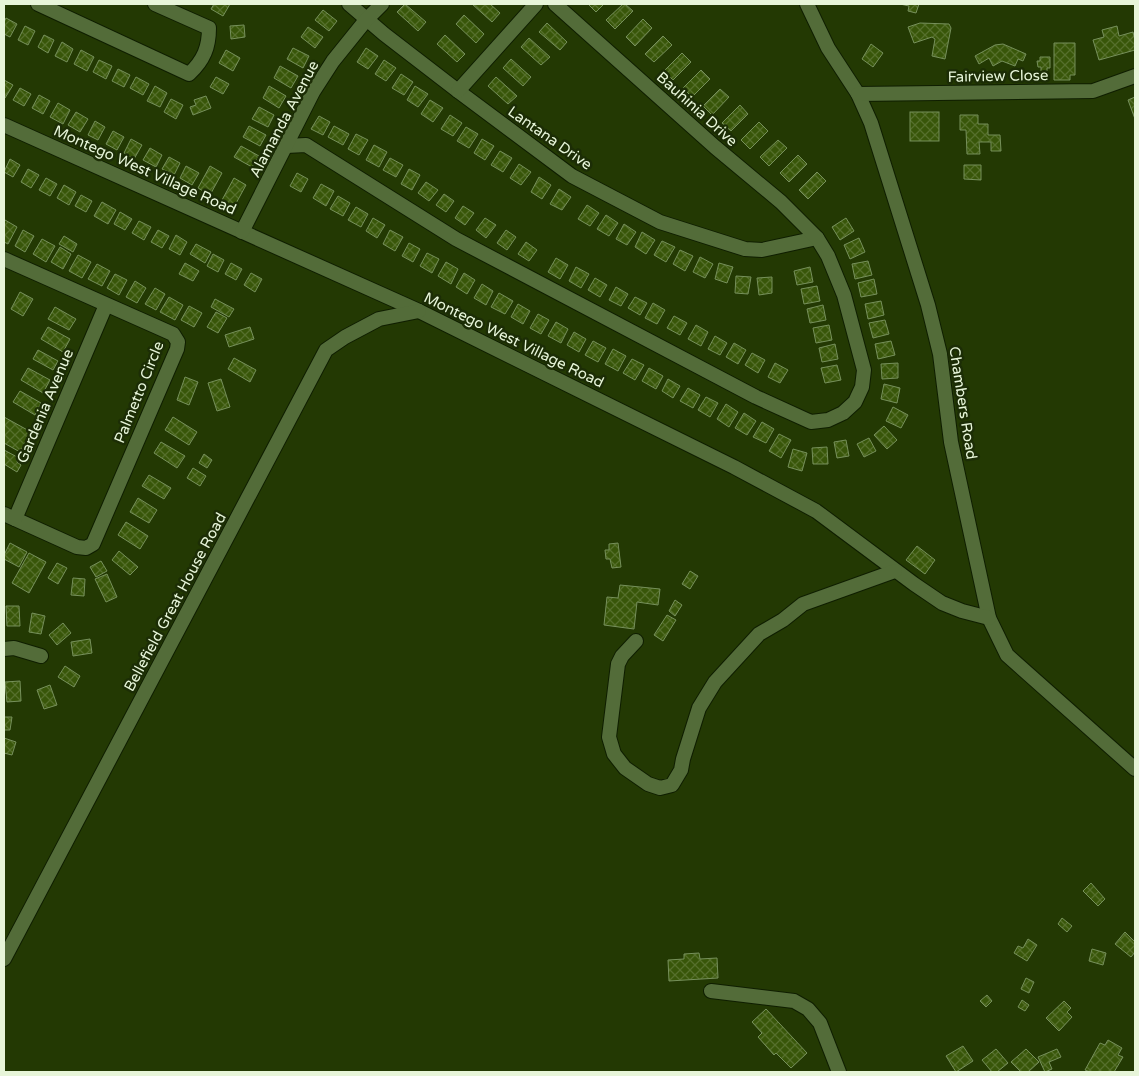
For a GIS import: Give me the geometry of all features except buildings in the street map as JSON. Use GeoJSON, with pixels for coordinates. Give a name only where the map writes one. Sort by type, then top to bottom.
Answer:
{"type":"FeatureCollection","features":[{"type":"Feature","properties":{"kind":"street"},"geometry":{"type":"LineString","coordinates":[[38,4],[189,74],[199,65],[206,54],[209,28],[155,4]]}},
{"type":"Feature","properties":{"kind":"street","name":"Lantana Drive"},"geometry":{"type":"LineString","coordinates":[[349,4],[366,20],[458,91],[572,176],[660,222],[745,249],[762,250],[817,238]]}},
{"type":"Feature","properties":{"kind":"street","name":"Alamanda Avenue"},"geometry":{"type":"LineString","coordinates":[[242,232],[313,92],[333,61],[366,20],[382,4]]}},
{"type":"Feature","properties":{"kind":"street"},"geometry":{"type":"LineString","coordinates":[[458,91],[536,4]]}},
{"type":"Feature","properties":{"kind":"street","name":"Bauhinia Drive"},"geometry":{"type":"LineString","coordinates":[[286,146],[306,144],[456,239],[756,397],[811,422],[828,420],[843,413],[855,402],[862,387],[864,370],[844,295],[828,256],[817,238],[781,202],[715,147],[555,4]]}},
{"type":"Feature","properties":{"kind":"street","name":"Chambers Road"},"geometry":{"type":"LineString","coordinates":[[807,4],[828,48],[858,94],[871,123],[928,305],[938,345],[951,442],[989,618],[1007,654],[1135,769]]}},
{"type":"Feature","properties":{"kind":"street","name":"Fairview Close"},"geometry":{"type":"LineString","coordinates":[[858,94],[1093,91],[1135,76]]}},
{"type":"Feature","properties":{"kind":"street","name":"Montego West Village Road"},"geometry":{"type":"LineString","coordinates":[[4,125],[419,311],[734,467],[816,511],[942,604],[989,618]]}},
{"type":"Feature","properties":{"kind":"street","name":"Palmetto Circle"},"geometry":{"type":"LineString","coordinates":[[4,259],[173,334],[178,342],[177,349],[93,544],[86,548],[77,547],[9,517]]}},
{"type":"Feature","properties":{"kind":"street","name":"Gardenia Avenue"},"geometry":{"type":"LineString","coordinates":[[9,517],[106,305]]}},
{"type":"Feature","properties":{"kind":"street","name":"Bellefield Great House Road"},"geometry":{"type":"LineString","coordinates":[[4,959],[326,350],[344,336],[379,319],[419,311]]}},
{"type":"Feature","properties":{"kind":"street"},"geometry":{"type":"LineString","coordinates":[[636,641],[622,656],[618,664],[609,737],[614,754],[624,768],[648,784],[660,788],[672,785],[681,770],[699,708],[703,701],[716,682],[759,634],[783,620],[803,604],[895,571]]}},
{"type":"Feature","properties":{"kind":"street"},"geometry":{"type":"LineString","coordinates":[[4,649],[14,648],[41,656]]}},
{"type":"Feature","properties":{"kind":"street"},"geometry":{"type":"LineString","coordinates":[[711,991],[794,1001],[808,1009],[820,1023],[839,1072]]}}]}
